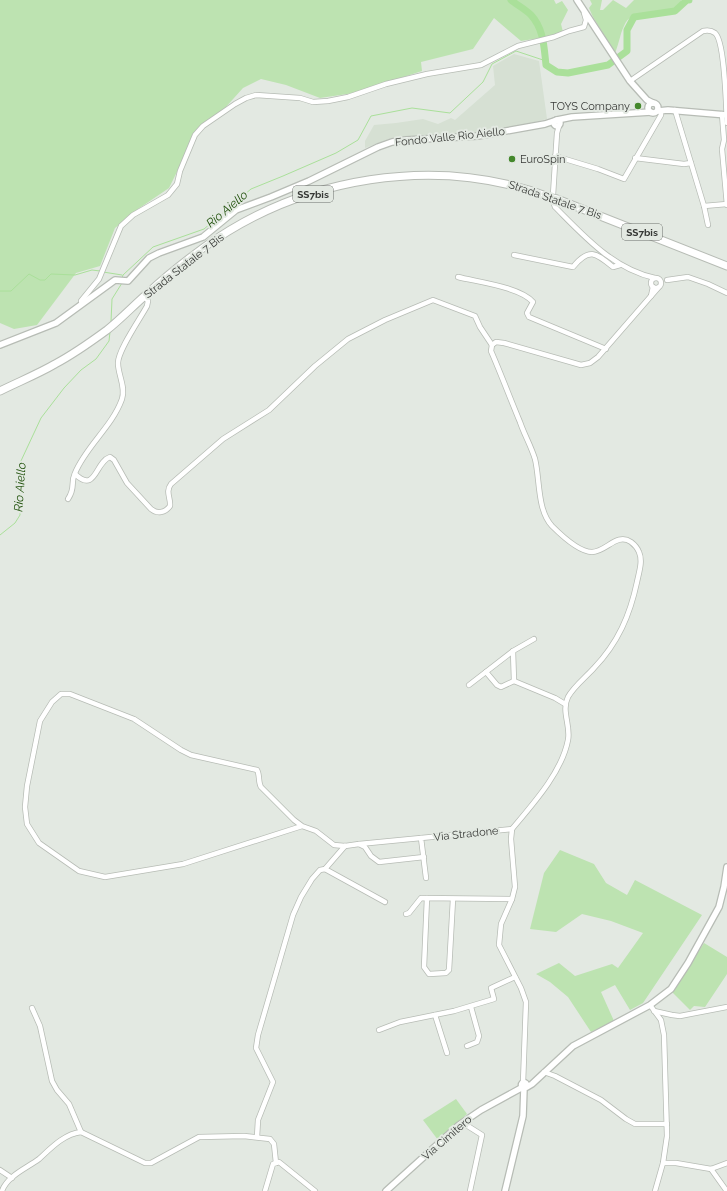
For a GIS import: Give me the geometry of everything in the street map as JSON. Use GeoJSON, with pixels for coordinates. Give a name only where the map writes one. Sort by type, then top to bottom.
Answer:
{"type":"FeatureCollection","features":[{"type":"Feature","properties":{"kind":"main road","name":"Strada Statale 7 Bis"},"geometry":{"type":"LineString","coordinates":[[0,391],[56,364],[107,330],[144,296],[203,248],[248,219],[281,204],[340,185],[398,176],[459,176],[511,184],[553,198],[727,266]]}},
{"type":"Feature","properties":{"kind":"street"},"geometry":{"type":"LineString","coordinates":[[555,156],[598,169],[624,179],[661,115],[653,109],[630,81],[577,0]]}},
{"type":"Feature","properties":{"kind":"street"},"geometry":{"type":"LineString","coordinates":[[0,346],[56,323],[82,304],[81,301],[99,279],[121,226],[133,215],[168,195],[177,184],[180,171],[195,135],[203,126],[235,104],[256,95],[300,98],[314,102],[328,101],[348,97],[386,84],[414,77],[481,65],[518,46],[584,27],[586,20],[584,12]]}},
{"type":"Feature","properties":{"kind":"street"},"geometry":{"type":"LineString","coordinates":[[630,81],[703,31],[711,31],[716,33],[722,56],[725,114],[725,142],[722,149],[727,204],[704,206]]}},
{"type":"Feature","properties":{"kind":"street"},"geometry":{"type":"LineString","coordinates":[[653,109],[725,114]]}},
{"type":"Feature","properties":{"kind":"street","name":"Fondo Valle Rio Aiello"},"geometry":{"type":"LineString","coordinates":[[82,304],[115,280],[128,281],[149,258],[203,237],[236,210],[309,181],[378,147],[392,142],[478,136],[556,123],[566,118],[653,109]]}},
{"type":"Feature","properties":{"kind":"street"},"geometry":{"type":"LineString","coordinates":[[675,110],[704,206],[708,225]]}},
{"type":"Feature","properties":{"kind":"street"},"geometry":{"type":"LineString","coordinates":[[725,114],[727,123]]}},
{"type":"Feature","properties":{"kind":"street"},"geometry":{"type":"LineString","coordinates":[[556,123],[557,133],[553,198],[555,207],[588,240],[620,265],[644,276],[667,280],[688,277],[727,293]]}},
{"type":"Feature","properties":{"kind":"street"},"geometry":{"type":"LineString","coordinates":[[636,158],[684,164],[691,163]]}},
{"type":"Feature","properties":{"kind":"street"},"geometry":{"type":"LineString","coordinates":[[724,178],[727,173]]}},
{"type":"Feature","properties":{"kind":"street"},"geometry":{"type":"LineString","coordinates":[[514,255],[573,267],[580,257],[592,254],[598,255],[613,267],[620,265]]}},
{"type":"Feature","properties":{"kind":"street"},"geometry":{"type":"LineString","coordinates":[[644,276],[656,286]]}},
{"type":"Feature","properties":{"kind":"street"},"geometry":{"type":"LineString","coordinates":[[458,277],[520,293],[533,302],[527,313],[529,317],[606,349]]}},
{"type":"Feature","properties":{"kind":"street"},"geometry":{"type":"LineString","coordinates":[[492,345],[496,342],[504,343],[581,365],[590,363],[606,349],[651,296],[656,286],[661,282],[657,279]]}},
{"type":"Feature","properties":{"kind":"street"},"geometry":{"type":"LineString","coordinates":[[656,286],[652,280],[657,279]]}},
{"type":"Feature","properties":{"kind":"street"},"geometry":{"type":"LineString","coordinates":[[656,286],[667,280]]}},
{"type":"Feature","properties":{"kind":"street"},"geometry":{"type":"LineString","coordinates":[[68,499],[72,492],[74,474],[85,455],[111,420],[122,399],[124,390],[118,362],[123,348],[147,306],[148,300],[144,296]]}},
{"type":"Feature","properties":{"kind":"street"},"geometry":{"type":"LineString","coordinates":[[74,474],[83,480],[93,479],[103,461],[110,457],[114,460],[127,483],[155,513],[160,513],[168,509],[170,506],[168,488],[171,484],[223,439],[268,410],[348,339],[385,320],[433,300],[475,316],[480,327],[492,345],[491,351],[535,458],[543,508],[551,524],[566,539],[584,550],[598,552],[615,541],[622,539],[629,541],[636,546],[640,553],[641,561],[632,604],[626,620],[611,649],[572,690],[565,704],[569,738],[563,755],[554,774],[512,829],[511,839],[515,886],[512,900],[502,924],[499,944],[526,1002],[525,1085],[523,1116],[505,1191]]}},
{"type":"Feature","properties":{"kind":"street"},"geometry":{"type":"LineString","coordinates":[[469,686],[513,651],[534,639]]}},
{"type":"Feature","properties":{"kind":"street"},"geometry":{"type":"LineString","coordinates":[[513,651],[514,681]]}},
{"type":"Feature","properties":{"kind":"street"},"geometry":{"type":"LineString","coordinates":[[486,672],[497,685],[501,687],[514,681],[555,698],[565,704]]}},
{"type":"Feature","properties":{"kind":"street"},"geometry":{"type":"LineString","coordinates":[[302,826],[183,864],[106,877],[79,871],[39,843],[27,824],[25,807],[27,786],[40,722],[52,702],[61,694],[65,693],[128,716],[191,755],[257,770],[261,787],[294,820],[302,826],[316,831],[334,845],[345,846]]}},
{"type":"Feature","properties":{"kind":"street","name":"Via Stradone"},"geometry":{"type":"LineString","coordinates":[[345,846],[512,829]]}},
{"type":"Feature","properties":{"kind":"street","name":"Via Stradone"},"geometry":{"type":"LineString","coordinates":[[421,838],[426,878]]}},
{"type":"Feature","properties":{"kind":"street"},"geometry":{"type":"LineString","coordinates":[[359,844],[365,847],[371,856],[380,862],[424,857]]}},
{"type":"Feature","properties":{"kind":"street"},"geometry":{"type":"LineString","coordinates":[[257,1137],[258,1120],[272,1082],[256,1048],[258,1035],[293,915],[301,897],[312,879],[320,870],[324,869],[345,846]]}},
{"type":"Feature","properties":{"kind":"street","name":"Via Cimitero"},"geometry":{"type":"LineString","coordinates":[[386,1191],[463,1122],[481,1110],[513,1093],[544,1072],[573,1046],[650,1006],[671,989],[688,963],[714,916],[722,897],[727,868]]}},
{"type":"Feature","properties":{"kind":"street"},"geometry":{"type":"LineString","coordinates":[[324,869],[385,902]]}},
{"type":"Feature","properties":{"kind":"street"},"geometry":{"type":"LineString","coordinates":[[406,914],[409,913],[421,898],[512,900]]}},
{"type":"Feature","properties":{"kind":"street"},"geometry":{"type":"LineString","coordinates":[[427,898],[424,967],[429,974],[446,973],[449,970],[453,898]]}},
{"type":"Feature","properties":{"kind":"street"},"geometry":{"type":"LineString","coordinates":[[379,1030],[400,1022],[435,1015],[494,999],[491,988],[515,977]]}},
{"type":"Feature","properties":{"kind":"street"},"geometry":{"type":"LineString","coordinates":[[467,1046],[477,1042],[479,1036],[471,1006]]}},
{"type":"Feature","properties":{"kind":"street"},"geometry":{"type":"LineString","coordinates":[[650,1006],[661,1020],[664,1035],[667,1124],[667,1136],[663,1163],[655,1191]]}},
{"type":"Feature","properties":{"kind":"street"},"geometry":{"type":"LineString","coordinates":[[654,1011],[672,1016],[680,1016],[727,1007]]}},
{"type":"Feature","properties":{"kind":"street"},"geometry":{"type":"LineString","coordinates":[[32,1008],[40,1026],[52,1081],[57,1090],[69,1104],[81,1132]]}},
{"type":"Feature","properties":{"kind":"street"},"geometry":{"type":"LineString","coordinates":[[435,1015],[447,1053]]}},
{"type":"Feature","properties":{"kind":"street"},"geometry":{"type":"LineString","coordinates":[[544,1072],[555,1076],[600,1100],[635,1124],[667,1124]]}},
{"type":"Feature","properties":{"kind":"street"},"geometry":{"type":"LineString","coordinates":[[463,1122],[482,1135],[470,1191]]}},
{"type":"Feature","properties":{"kind":"street"},"geometry":{"type":"LineString","coordinates":[[2,1191],[3,1184],[39,1159],[52,1146],[75,1133],[81,1132],[145,1163],[151,1163],[199,1136],[244,1136],[270,1139],[274,1144],[276,1163]]}},
{"type":"Feature","properties":{"kind":"street"},"geometry":{"type":"LineString","coordinates":[[276,1163],[279,1162],[315,1191]]}},
{"type":"Feature","properties":{"kind":"street"},"geometry":{"type":"LineString","coordinates":[[265,1191],[273,1164],[276,1163]]}},
{"type":"Feature","properties":{"kind":"street"},"geometry":{"type":"LineString","coordinates":[[663,1163],[676,1163],[711,1169],[727,1163]]}},
{"type":"Feature","properties":{"kind":"street"},"geometry":{"type":"LineString","coordinates":[[711,1169],[726,1190]]}},
{"type":"Feature","properties":{"kind":"street"},"geometry":{"type":"LineString","coordinates":[[0,1170],[12,1178]]}},
{"type":"Feature","properties":{"kind":"shaded area"},"geometry":{"type":"Polygon","coordinates":[[[514,54],[539,61],[547,119],[506,129],[465,135],[392,138],[365,148],[365,141],[374,125],[423,119],[438,124],[451,118],[455,120],[495,85],[493,66],[514,54]]]}},
{"type":"Feature","properties":{"kind":"green space"},"geometry":{"type":"Polygon","coordinates":[[[0,0],[554,0],[556,4],[562,1],[568,10],[561,24],[563,32],[553,36],[521,41],[494,18],[473,49],[421,62],[422,71],[354,93],[320,98],[286,85],[261,79],[243,88],[225,108],[199,127],[169,188],[138,209],[115,228],[100,266],[76,273],[37,325],[14,329],[0,323],[0,0]]]}},
{"type":"Feature","properties":{"kind":"green space"},"geometry":{"type":"Polygon","coordinates":[[[590,0],[602,0],[600,10],[603,10],[613,0],[626,8],[634,0],[681,0],[682,2],[674,9],[669,11],[644,13],[632,16],[621,32],[615,53],[593,17],[589,8],[592,4],[590,0]]]}},
{"type":"Feature","properties":{"kind":"green space"},"geometry":{"type":"Polygon","coordinates":[[[560,850],[594,864],[606,883],[627,895],[635,880],[702,915],[643,1003],[630,1010],[615,985],[601,992],[614,1021],[591,1032],[568,997],[550,982],[536,974],[559,963],[575,976],[612,964],[618,968],[643,933],[611,921],[582,914],[556,932],[530,929],[544,873],[560,850]]]}},
{"type":"Feature","properties":{"kind":"green space"},"geometry":{"type":"Polygon","coordinates":[[[704,943],[727,957],[727,974],[705,1007],[694,1006],[690,1010],[672,992],[704,943]]]}},
{"type":"Feature","properties":{"kind":"green space"},"geometry":{"type":"Polygon","coordinates":[[[456,1099],[467,1114],[438,1140],[423,1120],[456,1099]]]}},
{"type":"Feature","properties":{"kind":"waterway"},"geometry":{"type":"LineString","coordinates":[[511,0],[531,15],[539,26],[543,39],[546,65],[557,72],[568,73],[608,65],[627,51],[627,30],[634,17],[675,11],[687,0],[689,0]]}},
{"type":"Feature","properties":{"kind":"waterway","name":"Rio Aiello"},"geometry":{"type":"LineString","coordinates":[[122,278],[123,275],[153,247],[204,229],[251,189],[336,153],[358,140],[371,116],[412,108],[450,113],[483,82],[492,64],[516,51],[546,61]]}},
{"type":"Feature","properties":{"kind":"waterway"},"geometry":{"type":"LineString","coordinates":[[0,291],[11,291],[29,274],[40,280],[45,280],[51,274],[75,275],[92,270],[100,271]]}},
{"type":"Feature","properties":{"kind":"waterway"},"geometry":{"type":"LineString","coordinates":[[103,272],[122,275]]}},
{"type":"Feature","properties":{"kind":"waterway","name":"Rio Aiello"},"geometry":{"type":"LineString","coordinates":[[111,322],[112,299],[122,283]]}},
{"type":"Feature","properties":{"kind":"waterway","name":"Rio Aiello"},"geometry":{"type":"LineString","coordinates":[[0,535],[15,523],[20,515],[20,463],[41,418],[64,388],[81,370],[96,359],[109,341],[110,332]]}},
{"type":"Feature","properties":{"kind":"place","name":"TOYS Company"},"geometry":{"type":"Point","coordinates":[638,106]}},
{"type":"Feature","properties":{"kind":"place","name":"EuroSpin"},"geometry":{"type":"Point","coordinates":[512,159]}}]}
